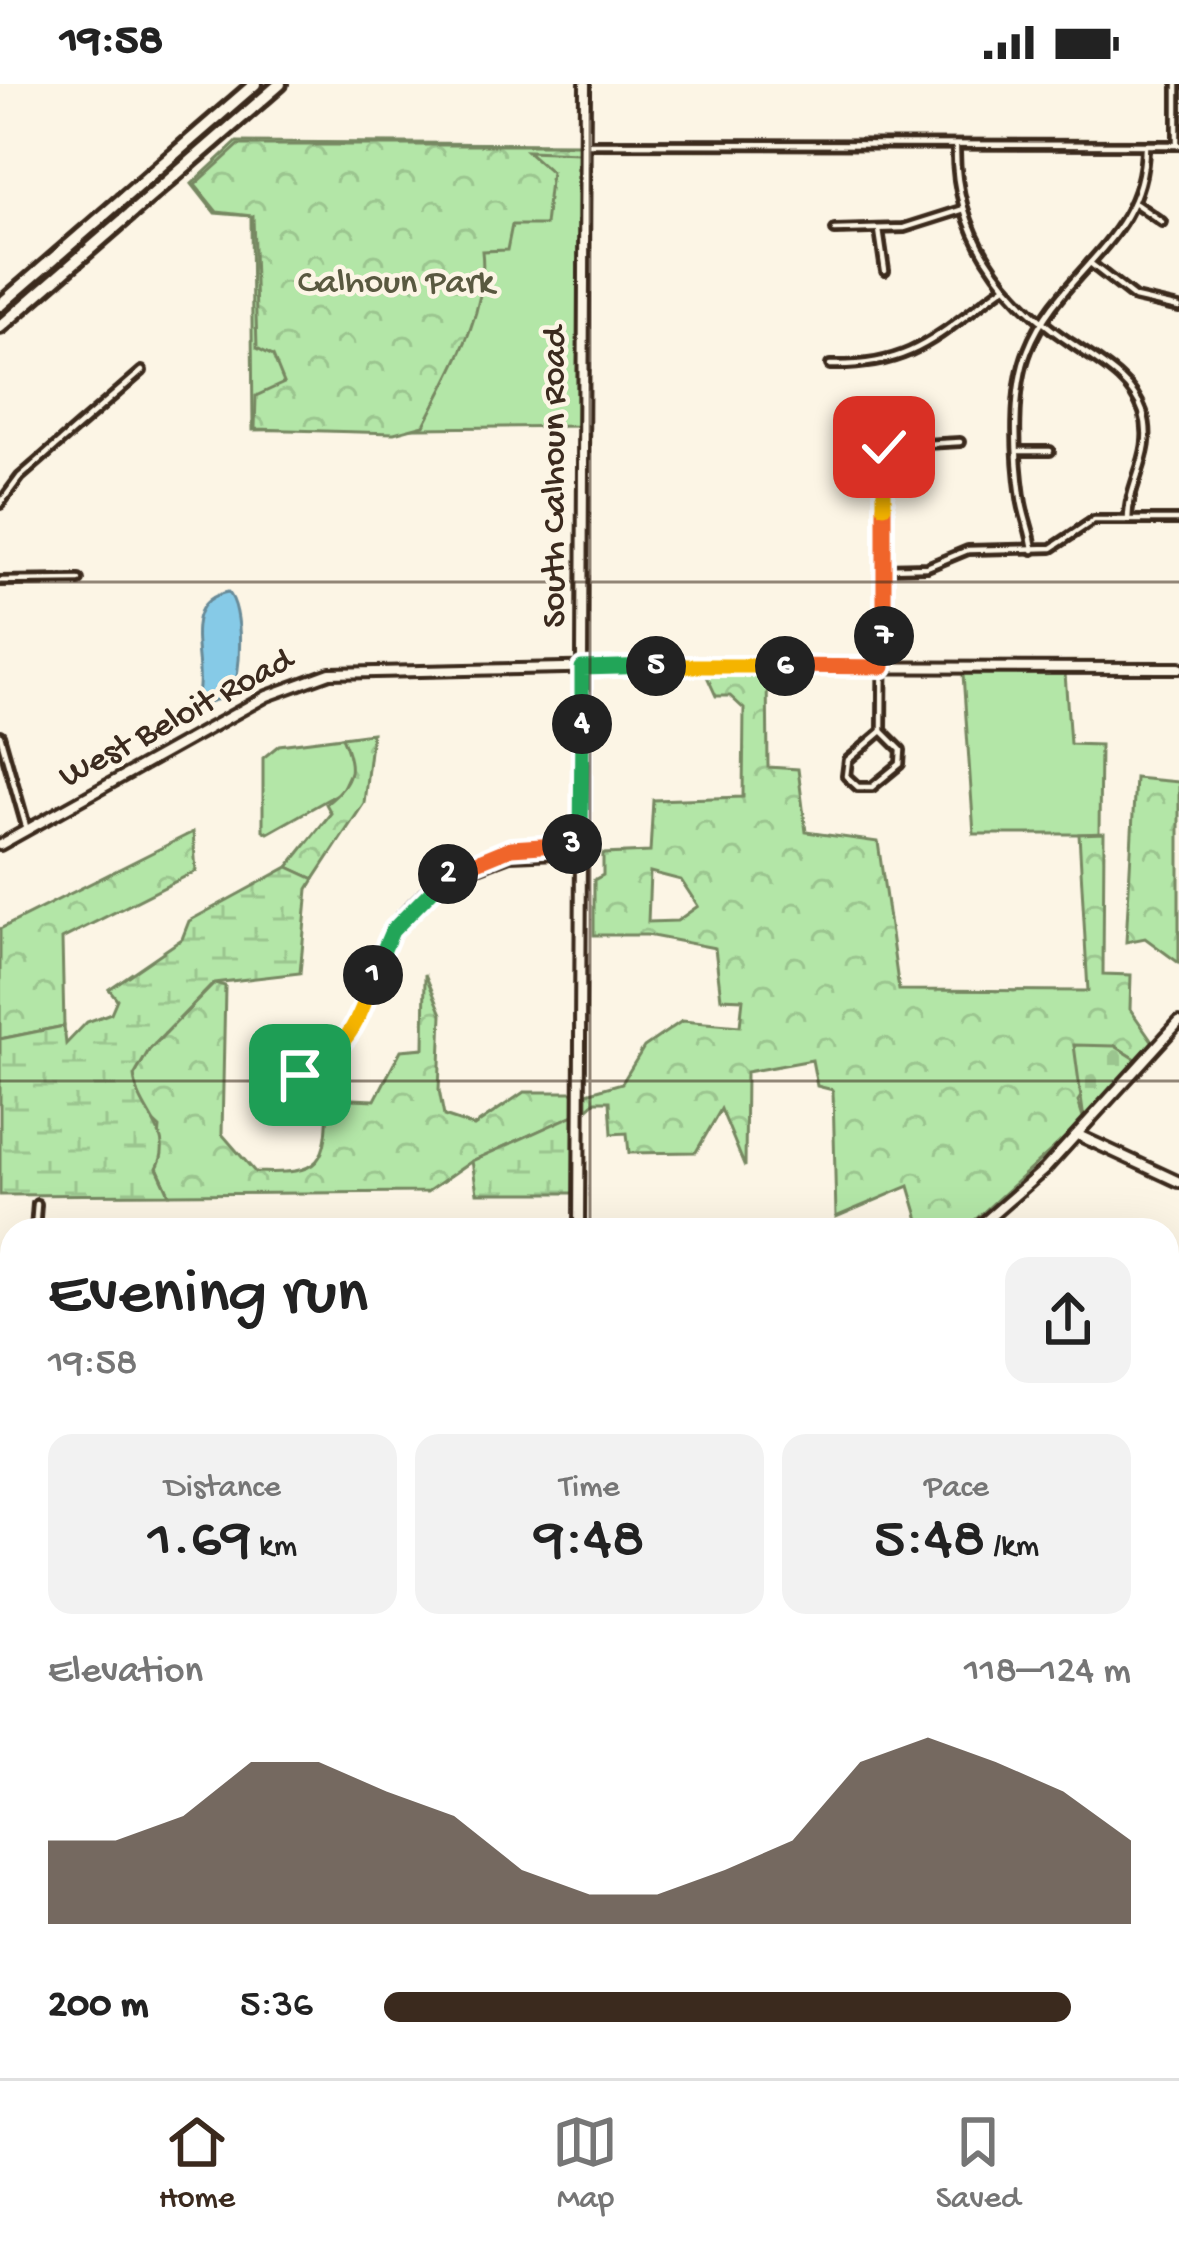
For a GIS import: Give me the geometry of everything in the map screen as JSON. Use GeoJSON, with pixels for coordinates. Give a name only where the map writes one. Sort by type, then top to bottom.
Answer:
{"type":"FeatureCollection","features":[{"type":"Feature","properties":{"kind":"highway"},"geometry":{"type":"LineString","coordinates":[[0,305],[254,84]]}},
{"type":"Feature","properties":{"kind":"highway"},"geometry":{"type":"LineString","coordinates":[[0,327],[280,84]]}},
{"type":"Feature","properties":{"kind":"main road","name":"South Calhoun Road"},"geometry":{"type":"LineString","coordinates":[[578,1218],[585,84]]}},
{"type":"Feature","properties":{"kind":"main road","name":"West Beloit Road"},"geometry":{"type":"LineString","coordinates":[[0,845],[308,678],[342,672],[1179,668]]}},
{"type":"Feature","properties":{"kind":"main road"},"geometry":{"type":"LineString","coordinates":[[988,1218],[1078,1135],[1179,1022]]}},
{"type":"Feature","properties":{"kind":"main road"},"geometry":{"type":"LineString","coordinates":[[1078,1135],[1179,1182]]}},
{"type":"Feature","properties":{"kind":"street"},"geometry":{"type":"LineString","coordinates":[[584,144],[1178,145],[1178,84]]}},
{"type":"Feature","properties":{"kind":"street"},"geometry":{"type":"LineString","coordinates":[[956,145],[964,209],[1004,287],[1042,324],[1115,374],[1140,404],[1148,444],[1128,520]]}},
{"type":"Feature","properties":{"kind":"street"},"geometry":{"type":"LineString","coordinates":[[1040,560],[1021,500],[1023,365],[1042,324],[1136,204],[1145,145]]}},
{"type":"Feature","properties":{"kind":"street"},"geometry":{"type":"LineString","coordinates":[[1136,204],[1162,222]]}},
{"type":"Feature","properties":{"kind":"street"},"geometry":{"type":"LineString","coordinates":[[835,230],[914,226],[964,209]]}},
{"type":"Feature","properties":{"kind":"street"},"geometry":{"type":"LineString","coordinates":[[880,230],[885,271]]}},
{"type":"Feature","properties":{"kind":"street"},"geometry":{"type":"LineString","coordinates":[[1090,263],[1135,298],[1179,308]]}},
{"type":"Feature","properties":{"kind":"street"},"geometry":{"type":"LineString","coordinates":[[830,365],[867,366],[908,357],[1004,287]]}},
{"type":"Feature","properties":{"kind":"street"},"geometry":{"type":"LineString","coordinates":[[0,504],[20,477],[142,371]]}},
{"type":"Feature","properties":{"kind":"street"},"geometry":{"type":"LineString","coordinates":[[856,448],[960,442]]}},
{"type":"Feature","properties":{"kind":"street"},"geometry":{"type":"LineString","coordinates":[[882,731],[848,760],[846,776],[857,787],[872,787],[900,764],[901,750],[882,731],[884,447]]}},
{"type":"Feature","properties":{"kind":"street"},"geometry":{"type":"LineString","coordinates":[[1020,451],[1050,451]]}},
{"type":"Feature","properties":{"kind":"street"},"geometry":{"type":"LineString","coordinates":[[884,568],[927,567],[968,550],[1036,550],[1062,543],[1088,523],[1179,520]]}},
{"type":"Feature","properties":{"kind":"street"},"geometry":{"type":"LineString","coordinates":[[0,581],[79,580]]}},
{"type":"Feature","properties":{"kind":"street"},"geometry":{"type":"LineString","coordinates":[[0,735],[26,830]]}},
{"type":"Feature","properties":{"kind":"street"},"geometry":{"type":"LineString","coordinates":[[300,1075],[343,1045],[364,1008],[381,947],[400,920],[444,881],[511,852],[581,848]]}},
{"type":"Feature","properties":{"kind":"street"},"geometry":{"type":"LineString","coordinates":[[36,1218],[37,1204]]}},
{"type":"Feature","properties":{"kind":"green space","name":"Calhoun Park"},"geometry":{"type":"Polygon","coordinates":[[[237,142],[584,144],[583,426],[253,430],[251,216],[215,213],[192,184],[237,142]]]}},
{"type":"Feature","properties":{"kind":"green space","name":"Calhoun Park"},"geometry":{"type":"Polygon","coordinates":[[[239,145],[582,148],[578,153],[527,151],[551,172],[545,225],[512,225],[507,250],[482,251],[480,296],[456,363],[424,425],[394,433],[255,429],[256,396],[284,383],[273,356],[257,348],[253,216],[217,212],[195,185],[239,145]]]}},
{"type":"Feature","properties":{"kind":"green space"},"geometry":{"type":"Polygon","coordinates":[[[705,672],[767,672],[768,767],[798,769],[806,832],[878,842],[899,990],[1088,991],[1079,834],[1104,833],[1103,974],[1131,975],[1130,1009],[1155,1045],[1139,1061],[1115,1046],[1078,1101],[1084,1120],[977,1218],[918,1218],[909,1186],[836,1217],[833,1090],[817,1086],[812,1060],[746,1072],[745,1167],[721,1109],[696,1152],[629,1153],[627,1133],[612,1134],[610,1101],[596,1101],[587,1109],[587,1093],[622,1083],[644,1047],[682,1021],[740,1026],[743,999],[721,998],[715,948],[647,935],[594,935],[594,880],[603,875],[603,854],[650,852],[653,800],[743,797],[744,709],[730,696],[716,696],[705,672]],[[650,872],[648,922],[677,921],[698,906],[681,880],[650,872]]]}},
{"type":"Feature","properties":{"kind":"green space"},"geometry":{"type":"Polygon","coordinates":[[[1065,673],[1070,744],[1100,745],[1099,834],[974,834],[963,674],[1065,673]]]}},
{"type":"Feature","properties":{"kind":"green space"},"geometry":{"type":"Polygon","coordinates":[[[372,733],[364,803],[314,879],[288,867],[331,813],[326,804],[350,774],[342,737],[372,733]]]}},
{"type":"Feature","properties":{"kind":"green space"},"geometry":{"type":"Polygon","coordinates":[[[342,737],[354,764],[341,792],[268,833],[263,830],[263,758],[279,745],[342,737]]]}},
{"type":"Feature","properties":{"kind":"green space"},"geometry":{"type":"Polygon","coordinates":[[[1135,778],[1179,782],[1179,963],[1145,938],[1126,942],[1135,778]]]}},
{"type":"Feature","properties":{"kind":"green space"},"geometry":{"type":"Polygon","coordinates":[[[193,832],[196,871],[62,939],[64,1026],[0,1039],[0,929],[193,832]]]}},
{"type":"Feature","properties":{"kind":"green space"},"geometry":{"type":"Polygon","coordinates":[[[288,867],[314,879],[308,889],[300,973],[214,983],[149,1050],[134,1076],[159,1133],[162,1156],[157,1168],[169,1194],[0,1195],[0,1039],[64,1026],[66,1044],[87,1022],[111,1013],[117,999],[109,989],[182,939],[189,921],[288,867]]]}},
{"type":"Feature","properties":{"kind":"green space"},"geometry":{"type":"Polygon","coordinates":[[[425,974],[442,1014],[439,1090],[444,1116],[474,1126],[524,1092],[576,1092],[574,1115],[472,1161],[427,1192],[169,1194],[157,1167],[160,1128],[143,1112],[134,1076],[149,1050],[215,983],[225,986],[222,1134],[255,1172],[278,1172],[295,1171],[317,1161],[326,1138],[328,1098],[375,1100],[401,1050],[424,1048],[425,974]]]}},
{"type":"Feature","properties":{"kind":"green space"},"geometry":{"type":"Polygon","coordinates":[[[1074,1045],[1115,1046],[1139,1061],[1084,1120],[1074,1045]]]}},
{"type":"Feature","properties":{"kind":"green space"},"geometry":{"type":"Polygon","coordinates":[[[574,1115],[575,1193],[477,1193],[472,1161],[574,1115]]]}},
{"type":"Feature","properties":{"kind":"water"},"geometry":{"type":"Polygon","coordinates":[[[228,592],[239,626],[235,687],[231,696],[208,702],[198,693],[198,620],[212,598],[228,592]]]}},
{"type":"Feature","properties":{"kind":"route"},"geometry":{"type":"LineString","coordinates":[[300,1075],[343,1045],[364,1008],[381,947],[400,920],[447,874],[511,848],[581,844],[582,668],[883,667],[884,447]]}}]}
